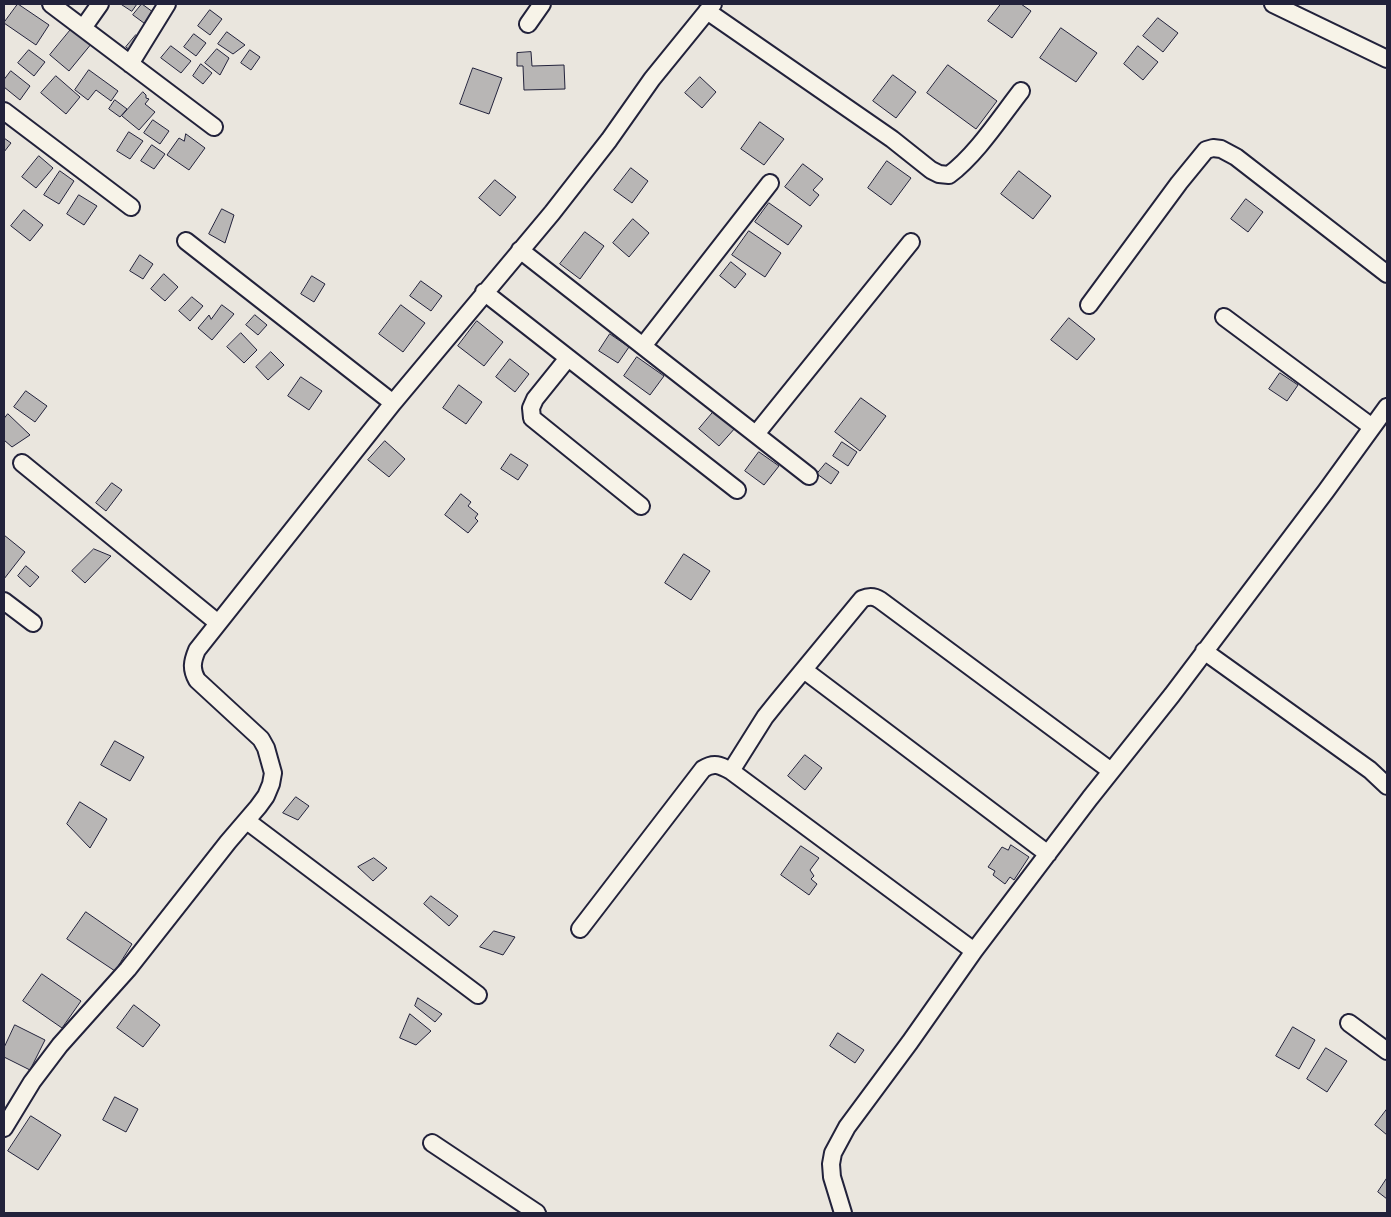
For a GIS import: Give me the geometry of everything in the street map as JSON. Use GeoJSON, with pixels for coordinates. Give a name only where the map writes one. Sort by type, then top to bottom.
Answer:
{"type":"FeatureCollection","features":[{"type":"Feature","properties":{"kind":"street"},"geometry":{"type":"LineString","coordinates":[[51,4],[214,127]]}},
{"type":"Feature","properties":{"kind":"street"},"geometry":{"type":"LineString","coordinates":[[83,28],[100,4]]}},
{"type":"Feature","properties":{"kind":"street"},"geometry":{"type":"LineString","coordinates":[[130,64],[167,4]]}},
{"type":"Feature","properties":{"kind":"street"},"geometry":{"type":"LineString","coordinates":[[528,24],[542,4]]}},
{"type":"Feature","properties":{"kind":"street"},"geometry":{"type":"LineString","coordinates":[[1273,4],[1387,59]]}},
{"type":"Feature","properties":{"kind":"street"},"geometry":{"type":"LineString","coordinates":[[4,1128],[32,1082],[60,1045],[128,969],[247,821],[266,796],[271,784],[273,773],[266,748],[260,739],[197,680],[192,665],[197,650],[484,292],[552,213],[609,140],[652,79],[710,8],[939,174],[949,175],[972,154],[1021,91]]}},
{"type":"Feature","properties":{"kind":"street"},"geometry":{"type":"LineString","coordinates":[[4,111],[131,207]]}},
{"type":"Feature","properties":{"kind":"street"},"geometry":{"type":"LineString","coordinates":[[1089,305],[1206,150],[1213,148],[1221,149],[1236,156],[1387,274]]}},
{"type":"Feature","properties":{"kind":"street"},"geometry":{"type":"LineString","coordinates":[[643,346],[770,183]]}},
{"type":"Feature","properties":{"kind":"street"},"geometry":{"type":"LineString","coordinates":[[186,241],[394,403]]}},
{"type":"Feature","properties":{"kind":"street"},"geometry":{"type":"LineString","coordinates":[[756,434],[911,242]]}},
{"type":"Feature","properties":{"kind":"street"},"geometry":{"type":"LineString","coordinates":[[520,250],[809,476]]}},
{"type":"Feature","properties":{"kind":"street"},"geometry":{"type":"LineString","coordinates":[[484,292],[737,490]]}},
{"type":"Feature","properties":{"kind":"street"},"geometry":{"type":"LineString","coordinates":[[1224,317],[1372,427]]}},
{"type":"Feature","properties":{"kind":"street"},"geometry":{"type":"LineString","coordinates":[[568,358],[535,399],[531,408],[532,418],[641,506]]}},
{"type":"Feature","properties":{"kind":"street"},"geometry":{"type":"LineString","coordinates":[[843,1213],[832,1177],[831,1164],[832,1153],[847,1127],[974,951],[1332,483],[1387,407]]}},
{"type":"Feature","properties":{"kind":"street"},"geometry":{"type":"LineString","coordinates":[[22,463],[218,623]]}},
{"type":"Feature","properties":{"kind":"street"},"geometry":{"type":"LineString","coordinates":[[731,771],[765,718],[862,599],[876,597],[1112,771]]}},
{"type":"Feature","properties":{"kind":"street"},"geometry":{"type":"LineString","coordinates":[[4,601],[33,623]]}},
{"type":"Feature","properties":{"kind":"street"},"geometry":{"type":"LineString","coordinates":[[1204,651],[1370,770],[1387,786]]}},
{"type":"Feature","properties":{"kind":"street"},"geometry":{"type":"LineString","coordinates":[[804,670],[1048,854]]}},
{"type":"Feature","properties":{"kind":"street"},"geometry":{"type":"LineString","coordinates":[[580,929],[703,769],[713,765],[731,771],[974,951]]}},
{"type":"Feature","properties":{"kind":"street"},"geometry":{"type":"LineString","coordinates":[[247,821],[478,995]]}},
{"type":"Feature","properties":{"kind":"street"},"geometry":{"type":"LineString","coordinates":[[1349,1023],[1387,1051]]}},
{"type":"Feature","properties":{"kind":"street"},"geometry":{"type":"LineString","coordinates":[[432,1143],[538,1213]]}},
{"type":"Feature","properties":{"kind":"building"},"geometry":{"type":"Polygon","coordinates":[[[18,4],[49,25],[36,45],[4,23],[18,4]]]}},
{"type":"Feature","properties":{"kind":"building"},"geometry":{"type":"Polygon","coordinates":[[[121,4],[137,4],[132,11],[121,4]]]}},
{"type":"Feature","properties":{"kind":"building"},"geometry":{"type":"Polygon","coordinates":[[[142,4],[157,15],[148,26],[133,15],[142,4]]]}},
{"type":"Feature","properties":{"kind":"building"},"geometry":{"type":"Polygon","coordinates":[[[1001,4],[1021,4],[1031,11],[1012,38],[988,21],[1001,4]]]}},
{"type":"Feature","properties":{"kind":"building"},"geometry":{"type":"Polygon","coordinates":[[[210,10],[222,19],[210,35],[198,26],[210,10]]]}},
{"type":"Feature","properties":{"kind":"building"},"geometry":{"type":"Polygon","coordinates":[[[1158,18],[1178,33],[1163,52],[1143,36],[1158,18]]]}},
{"type":"Feature","properties":{"kind":"building"},"geometry":{"type":"Polygon","coordinates":[[[73,27],[92,43],[69,71],[50,55],[73,27]]]}},
{"type":"Feature","properties":{"kind":"building"},"geometry":{"type":"Polygon","coordinates":[[[1061,28],[1097,53],[1076,82],[1040,58],[1061,28]]]}},
{"type":"Feature","properties":{"kind":"building"},"geometry":{"type":"Polygon","coordinates":[[[227,32],[245,45],[233,54],[218,44],[227,32]]]}},
{"type":"Feature","properties":{"kind":"building"},"geometry":{"type":"Polygon","coordinates":[[[194,34],[206,43],[196,56],[184,47],[194,34]]]}},
{"type":"Feature","properties":{"kind":"building"},"geometry":{"type":"Polygon","coordinates":[[[136,35],[143,41],[133,53],[126,47],[136,35]]]}},
{"type":"Feature","properties":{"kind":"building"},"geometry":{"type":"Polygon","coordinates":[[[171,46],[191,61],[181,73],[161,58],[171,46]]]}},
{"type":"Feature","properties":{"kind":"building"},"geometry":{"type":"Polygon","coordinates":[[[1138,46],[1158,62],[1143,80],[1124,64],[1138,46]]]}},
{"type":"Feature","properties":{"kind":"building"},"geometry":{"type":"Polygon","coordinates":[[[217,49],[229,58],[220,75],[205,63],[217,49]]]}},
{"type":"Feature","properties":{"kind":"building"},"geometry":{"type":"Polygon","coordinates":[[[29,50],[45,62],[34,76],[18,63],[29,50]]]}},
{"type":"Feature","properties":{"kind":"building"},"geometry":{"type":"Polygon","coordinates":[[[250,50],[260,57],[251,70],[241,63],[250,50]]]}},
{"type":"Feature","properties":{"kind":"building"},"geometry":{"type":"Polygon","coordinates":[[[531,52],[532,66],[564,65],[565,89],[524,90],[523,66],[517,66],[517,53],[531,52]]]}},
{"type":"Feature","properties":{"kind":"building"},"geometry":{"type":"Polygon","coordinates":[[[201,64],[212,73],[203,84],[193,76],[201,64]]]}},
{"type":"Feature","properties":{"kind":"building"},"geometry":{"type":"Polygon","coordinates":[[[948,65],[997,101],[976,129],[927,93],[948,65]]]}},
{"type":"Feature","properties":{"kind":"building"},"geometry":{"type":"Polygon","coordinates":[[[473,68],[502,78],[489,114],[460,104],[473,68]]]}},
{"type":"Feature","properties":{"kind":"building"},"geometry":{"type":"Polygon","coordinates":[[[89,70],[118,91],[111,101],[96,90],[88,100],[75,90],[89,70]]]}},
{"type":"Feature","properties":{"kind":"building"},"geometry":{"type":"Polygon","coordinates":[[[11,71],[30,86],[20,100],[4,87],[4,80],[11,71]]]}},
{"type":"Feature","properties":{"kind":"building"},"geometry":{"type":"Polygon","coordinates":[[[893,75],[916,92],[896,118],[873,101],[893,75]]]}},
{"type":"Feature","properties":{"kind":"building"},"geometry":{"type":"Polygon","coordinates":[[[56,76],[80,97],[66,114],[41,93],[56,76]]]}},
{"type":"Feature","properties":{"kind":"building"},"geometry":{"type":"Polygon","coordinates":[[[700,77],[716,92],[702,108],[685,93],[700,77]]]}},
{"type":"Feature","properties":{"kind":"building"},"geometry":{"type":"Polygon","coordinates":[[[143,92],[146,98],[149,99],[145,104],[155,112],[139,130],[122,116],[143,92]]]}},
{"type":"Feature","properties":{"kind":"building"},"geometry":{"type":"Polygon","coordinates":[[[115,100],[127,109],[120,117],[109,109],[115,100]]]}},
{"type":"Feature","properties":{"kind":"building"},"geometry":{"type":"Polygon","coordinates":[[[153,120],[169,131],[160,144],[144,133],[153,120]]]}},
{"type":"Feature","properties":{"kind":"building"},"geometry":{"type":"Polygon","coordinates":[[[760,122],[784,139],[764,165],[741,149],[760,122]]]}},
{"type":"Feature","properties":{"kind":"building"},"geometry":{"type":"Polygon","coordinates":[[[129,132],[143,141],[130,159],[117,151],[129,132]]]}},
{"type":"Feature","properties":{"kind":"building"},"geometry":{"type":"Polygon","coordinates":[[[186,134],[205,148],[189,170],[167,155],[179,138],[184,141],[186,134]]]}},
{"type":"Feature","properties":{"kind":"building"},"geometry":{"type":"Polygon","coordinates":[[[4,138],[11,143],[4,152],[4,138]]]}},
{"type":"Feature","properties":{"kind":"building"},"geometry":{"type":"Polygon","coordinates":[[[152,145],[165,154],[154,169],[141,161],[152,145]]]}},
{"type":"Feature","properties":{"kind":"building"},"geometry":{"type":"Polygon","coordinates":[[[39,156],[53,168],[36,188],[22,177],[39,156]]]}},
{"type":"Feature","properties":{"kind":"building"},"geometry":{"type":"Polygon","coordinates":[[[887,161],[911,178],[891,205],[868,188],[887,161]]]}},
{"type":"Feature","properties":{"kind":"building"},"geometry":{"type":"Polygon","coordinates":[[[803,164],[823,179],[813,190],[819,195],[810,206],[785,187],[803,164]]]}},
{"type":"Feature","properties":{"kind":"building"},"geometry":{"type":"Polygon","coordinates":[[[631,168],[648,181],[632,203],[614,190],[631,168]]]}},
{"type":"Feature","properties":{"kind":"building"},"geometry":{"type":"Polygon","coordinates":[[[60,171],[74,181],[59,204],[44,195],[60,171]]]}},
{"type":"Feature","properties":{"kind":"building"},"geometry":{"type":"Polygon","coordinates":[[[1019,171],[1051,196],[1033,219],[1001,194],[1019,171]]]}},
{"type":"Feature","properties":{"kind":"building"},"geometry":{"type":"Polygon","coordinates":[[[495,180],[516,197],[500,216],[479,198],[495,180]]]}},
{"type":"Feature","properties":{"kind":"building"},"geometry":{"type":"Polygon","coordinates":[[[79,195],[97,206],[84,225],[67,214],[79,195]]]}},
{"type":"Feature","properties":{"kind":"building"},"geometry":{"type":"Polygon","coordinates":[[[1246,199],[1263,212],[1248,232],[1231,219],[1246,199]]]}},
{"type":"Feature","properties":{"kind":"building"},"geometry":{"type":"Polygon","coordinates":[[[769,203],[802,226],[788,245],[755,222],[769,203]]]}},
{"type":"Feature","properties":{"kind":"building"},"geometry":{"type":"Polygon","coordinates":[[[222,209],[234,215],[225,243],[209,234],[222,209]]]}},
{"type":"Feature","properties":{"kind":"building"},"geometry":{"type":"Polygon","coordinates":[[[24,210],[43,225],[30,241],[11,226],[24,210]]]}},
{"type":"Feature","properties":{"kind":"building"},"geometry":{"type":"Polygon","coordinates":[[[633,219],[649,233],[629,257],[613,243],[633,219]]]}},
{"type":"Feature","properties":{"kind":"building"},"geometry":{"type":"Polygon","coordinates":[[[749,231],[781,253],[765,277],[732,255],[749,231]]]}},
{"type":"Feature","properties":{"kind":"building"},"geometry":{"type":"Polygon","coordinates":[[[585,232],[604,246],[580,279],[560,264],[585,232]]]}},
{"type":"Feature","properties":{"kind":"building"},"geometry":{"type":"Polygon","coordinates":[[[140,255],[153,264],[143,279],[130,271],[140,255]]]}},
{"type":"Feature","properties":{"kind":"building"},"geometry":{"type":"Polygon","coordinates":[[[731,262],[746,274],[735,288],[720,276],[731,262]]]}},
{"type":"Feature","properties":{"kind":"building"},"geometry":{"type":"Polygon","coordinates":[[[164,274],[178,287],[165,301],[151,289],[164,274]]]}},
{"type":"Feature","properties":{"kind":"building"},"geometry":{"type":"Polygon","coordinates":[[[312,276],[325,284],[314,302],[301,294],[312,276]]]}},
{"type":"Feature","properties":{"kind":"building"},"geometry":{"type":"Polygon","coordinates":[[[421,281],[442,296],[431,311],[410,296],[421,281]]]}},
{"type":"Feature","properties":{"kind":"building"},"geometry":{"type":"Polygon","coordinates":[[[192,297],[203,306],[190,321],[179,311],[192,297]]]}},
{"type":"Feature","properties":{"kind":"building"},"geometry":{"type":"Polygon","coordinates":[[[222,305],[234,314],[212,340],[198,328],[209,315],[211,319],[222,305]]]}},
{"type":"Feature","properties":{"kind":"building"},"geometry":{"type":"Polygon","coordinates":[[[401,305],[425,323],[403,352],[379,334],[401,305]]]}},
{"type":"Feature","properties":{"kind":"building"},"geometry":{"type":"Polygon","coordinates":[[[255,315],[267,325],[258,335],[246,325],[255,315]]]}},
{"type":"Feature","properties":{"kind":"building"},"geometry":{"type":"Polygon","coordinates":[[[1069,318],[1095,339],[1077,360],[1051,340],[1069,318]]]}},
{"type":"Feature","properties":{"kind":"building"},"geometry":{"type":"Polygon","coordinates":[[[477,321],[503,342],[484,366],[458,346],[477,321]]]}},
{"type":"Feature","properties":{"kind":"building"},"geometry":{"type":"Polygon","coordinates":[[[241,333],[257,350],[244,363],[227,347],[241,333]]]}},
{"type":"Feature","properties":{"kind":"building"},"geometry":{"type":"Polygon","coordinates":[[[610,334],[629,347],[618,363],[599,351],[610,334]]]}},
{"type":"Feature","properties":{"kind":"building"},"geometry":{"type":"Polygon","coordinates":[[[271,352],[284,365],[268,380],[256,367],[271,352]]]}},
{"type":"Feature","properties":{"kind":"building"},"geometry":{"type":"Polygon","coordinates":[[[637,357],[664,376],[650,395],[624,376],[637,357]]]}},
{"type":"Feature","properties":{"kind":"building"},"geometry":{"type":"Polygon","coordinates":[[[510,359],[529,374],[515,392],[496,377],[510,359]]]}},
{"type":"Feature","properties":{"kind":"building"},"geometry":{"type":"Polygon","coordinates":[[[1280,373],[1298,385],[1287,401],[1269,389],[1280,373]]]}},
{"type":"Feature","properties":{"kind":"building"},"geometry":{"type":"Polygon","coordinates":[[[301,377],[322,391],[309,410],[288,396],[301,377]]]}},
{"type":"Feature","properties":{"kind":"building"},"geometry":{"type":"Polygon","coordinates":[[[459,385],[482,402],[466,424],[443,408],[459,385]]]}},
{"type":"Feature","properties":{"kind":"building"},"geometry":{"type":"Polygon","coordinates":[[[26,391],[47,406],[35,422],[14,407],[26,391]]]}},
{"type":"Feature","properties":{"kind":"building"},"geometry":{"type":"Polygon","coordinates":[[[861,398],[886,416],[860,451],[835,432],[861,398]]]}},
{"type":"Feature","properties":{"kind":"building"},"geometry":{"type":"Polygon","coordinates":[[[715,410],[736,427],[719,446],[699,429],[715,410]]]}},
{"type":"Feature","properties":{"kind":"building"},"geometry":{"type":"Polygon","coordinates":[[[8,414],[30,435],[12,447],[4,440],[4,419],[8,414]]]}},
{"type":"Feature","properties":{"kind":"building"},"geometry":{"type":"Polygon","coordinates":[[[385,441],[405,459],[389,477],[368,460],[385,441]]]}},
{"type":"Feature","properties":{"kind":"building"},"geometry":{"type":"Polygon","coordinates":[[[842,442],[857,452],[848,466],[833,456],[842,442]]]}},
{"type":"Feature","properties":{"kind":"building"},"geometry":{"type":"Polygon","coordinates":[[[759,452],[779,466],[764,485],[745,471],[759,452]]]}},
{"type":"Feature","properties":{"kind":"building"},"geometry":{"type":"Polygon","coordinates":[[[511,454],[528,465],[518,480],[501,469],[511,454]]]}},
{"type":"Feature","properties":{"kind":"building"},"geometry":{"type":"Polygon","coordinates":[[[826,463],[839,472],[831,484],[817,474],[826,463]]]}},
{"type":"Feature","properties":{"kind":"building"},"geometry":{"type":"Polygon","coordinates":[[[112,483],[122,490],[106,511],[96,503],[112,483]]]}},
{"type":"Feature","properties":{"kind":"building"},"geometry":{"type":"Polygon","coordinates":[[[461,494],[471,502],[468,506],[478,514],[475,518],[478,521],[468,533],[445,515],[461,494]]]}},
{"type":"Feature","properties":{"kind":"building"},"geometry":{"type":"Polygon","coordinates":[[[4,535],[25,552],[4,579],[4,535]]]}},
{"type":"Feature","properties":{"kind":"building"},"geometry":{"type":"Polygon","coordinates":[[[94,549],[111,556],[85,583],[72,571],[94,549]]]}},
{"type":"Feature","properties":{"kind":"building"},"geometry":{"type":"Polygon","coordinates":[[[684,554],[710,571],[691,600],[665,583],[684,554]]]}},
{"type":"Feature","properties":{"kind":"building"},"geometry":{"type":"Polygon","coordinates":[[[26,566],[39,577],[30,587],[18,576],[26,566]]]}},
{"type":"Feature","properties":{"kind":"building"},"geometry":{"type":"Polygon","coordinates":[[[115,741],[144,757],[130,781],[101,765],[115,741]]]}},
{"type":"Feature","properties":{"kind":"building"},"geometry":{"type":"Polygon","coordinates":[[[805,755],[822,768],[805,790],[788,776],[805,755]]]}},
{"type":"Feature","properties":{"kind":"building"},"geometry":{"type":"Polygon","coordinates":[[[296,797],[309,806],[298,820],[283,813],[296,797]]]}},
{"type":"Feature","properties":{"kind":"building"},"geometry":{"type":"Polygon","coordinates":[[[80,802],[107,819],[90,848],[67,824],[80,802]]]}},
{"type":"Feature","properties":{"kind":"building"},"geometry":{"type":"Polygon","coordinates":[[[1011,845],[1029,857],[1014,880],[1010,877],[1005,884],[993,875],[995,871],[988,867],[1002,847],[1008,850],[1011,845]]]}},
{"type":"Feature","properties":{"kind":"building"},"geometry":{"type":"Polygon","coordinates":[[[801,846],[819,858],[810,870],[814,876],[811,879],[817,884],[809,895],[781,875],[801,846]]]}},
{"type":"Feature","properties":{"kind":"building"},"geometry":{"type":"Polygon","coordinates":[[[374,858],[387,868],[373,881],[358,867],[374,858]]]}},
{"type":"Feature","properties":{"kind":"building"},"geometry":{"type":"Polygon","coordinates":[[[431,896],[458,916],[449,926],[424,904],[431,896]]]}},
{"type":"Feature","properties":{"kind":"building"},"geometry":{"type":"Polygon","coordinates":[[[86,912],[132,944],[115,971],[67,939],[86,912]]]}},
{"type":"Feature","properties":{"kind":"building"},"geometry":{"type":"Polygon","coordinates":[[[494,931],[515,937],[503,955],[480,947],[494,931]]]}},
{"type":"Feature","properties":{"kind":"building"},"geometry":{"type":"Polygon","coordinates":[[[42,974],[81,1001],[62,1028],[23,1001],[42,974]]]}},
{"type":"Feature","properties":{"kind":"building"},"geometry":{"type":"Polygon","coordinates":[[[418,998],[442,1014],[435,1022],[415,1006],[418,998]]]}},
{"type":"Feature","properties":{"kind":"building"},"geometry":{"type":"Polygon","coordinates":[[[134,1005],[160,1025],[143,1047],[117,1028],[134,1005]]]}},
{"type":"Feature","properties":{"kind":"building"},"geometry":{"type":"Polygon","coordinates":[[[410,1014],[431,1031],[416,1045],[400,1038],[410,1014]]]}},
{"type":"Feature","properties":{"kind":"building"},"geometry":{"type":"Polygon","coordinates":[[[15,1025],[45,1040],[30,1070],[4,1057],[4,1048],[15,1025]]]}},
{"type":"Feature","properties":{"kind":"building"},"geometry":{"type":"Polygon","coordinates":[[[1293,1027],[1315,1040],[1299,1069],[1276,1056],[1293,1027]]]}},
{"type":"Feature","properties":{"kind":"building"},"geometry":{"type":"Polygon","coordinates":[[[838,1033],[864,1050],[855,1063],[830,1046],[838,1033]]]}},
{"type":"Feature","properties":{"kind":"building"},"geometry":{"type":"Polygon","coordinates":[[[1326,1048],[1347,1061],[1327,1092],[1307,1079],[1326,1048]]]}},
{"type":"Feature","properties":{"kind":"building"},"geometry":{"type":"Polygon","coordinates":[[[115,1097],[138,1109],[126,1132],[103,1120],[115,1097]]]}},
{"type":"Feature","properties":{"kind":"building"},"geometry":{"type":"Polygon","coordinates":[[[1387,1109],[1387,1135],[1375,1125],[1387,1109]]]}},
{"type":"Feature","properties":{"kind":"building"},"geometry":{"type":"Polygon","coordinates":[[[31,1116],[61,1135],[38,1170],[8,1151],[31,1116]]]}},
{"type":"Feature","properties":{"kind":"building"},"geometry":{"type":"Polygon","coordinates":[[[1387,1178],[1387,1199],[1378,1192],[1387,1178]]]}}]}
